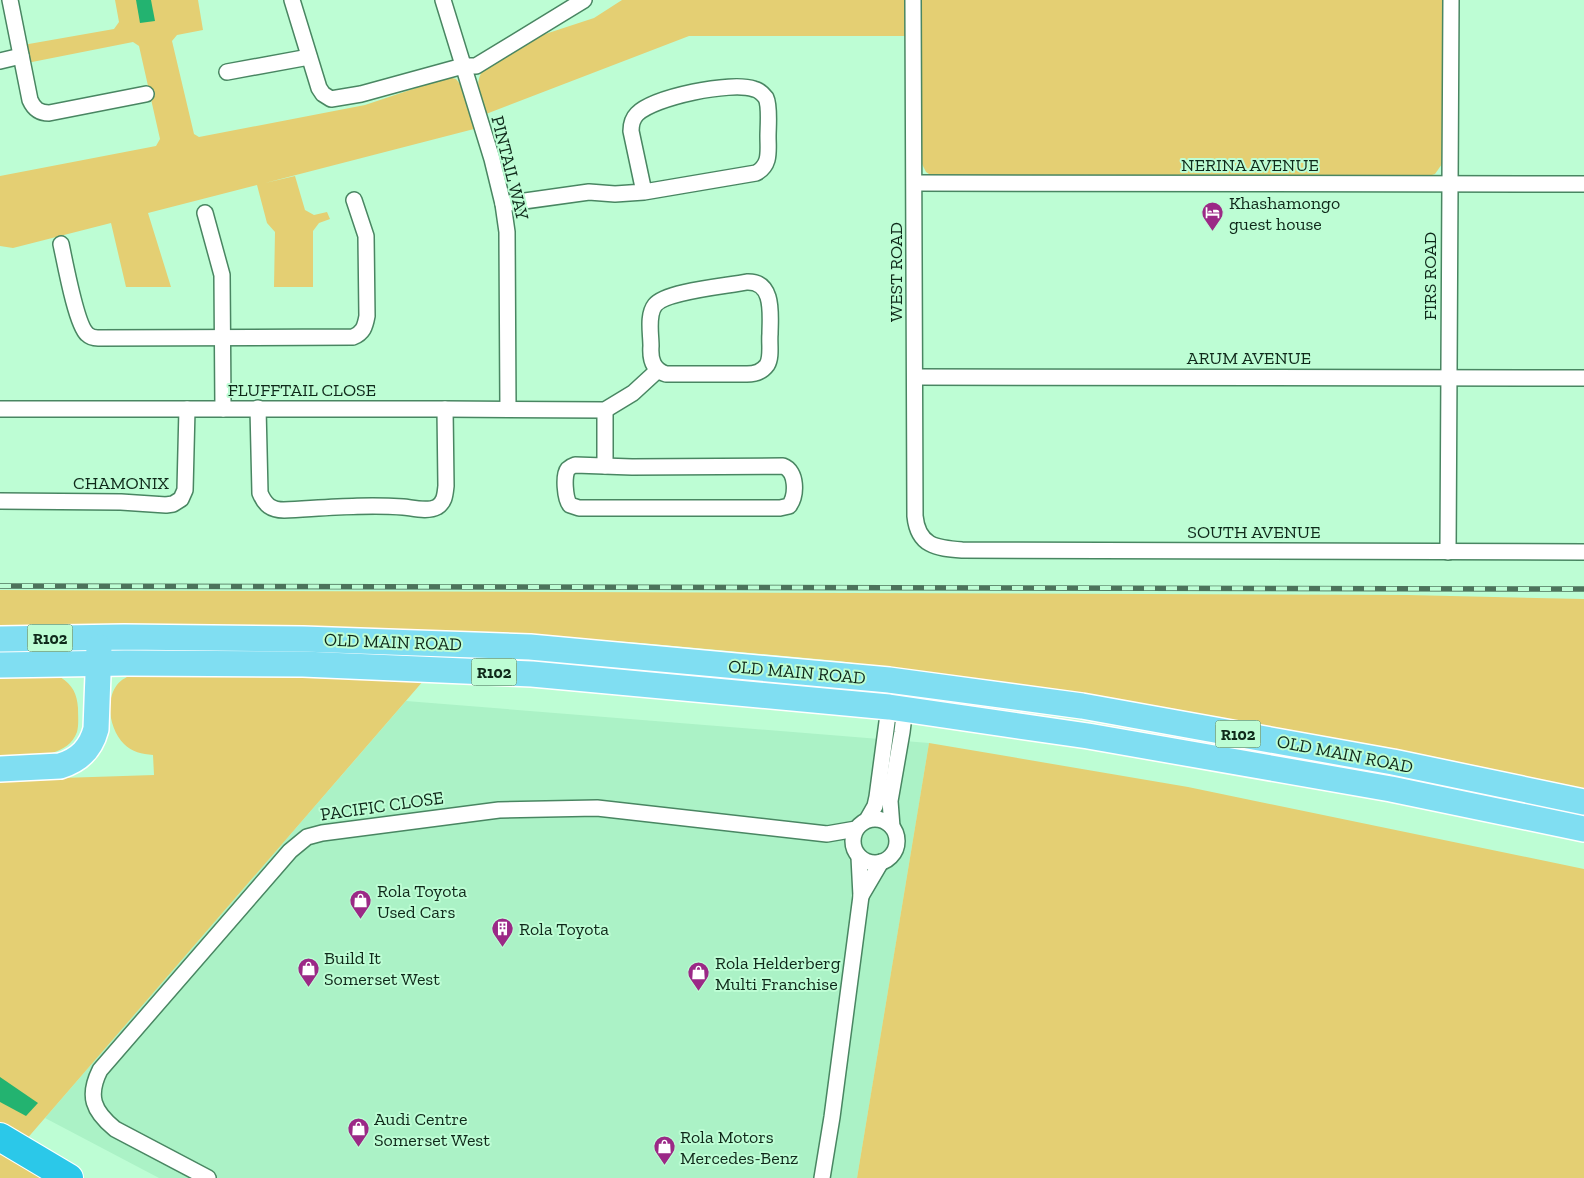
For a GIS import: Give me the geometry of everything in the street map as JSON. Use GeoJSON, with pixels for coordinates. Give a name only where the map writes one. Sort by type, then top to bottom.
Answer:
{"type":"FeatureCollection","features":[{"type":"Feature","properties":{"kind":"highway"},"geometry":{"type":"LineString","coordinates":[[0,1137],[69,1178]]}},
{"type":"Feature","properties":{"kind":"main road","name":"OLD MAIN ROAD"},"geometry":{"type":"LineString","coordinates":[[0,639],[99,637],[303,639],[530,647],[908,682],[1082,706],[1393,762],[1584,802]]}},
{"type":"Feature","properties":{"kind":"main road"},"geometry":{"type":"LineString","coordinates":[[0,769],[60,766],[80,757],[87,750],[93,740],[96,729],[99,637]]}},
{"type":"Feature","properties":{"kind":"main road","name":"OLD MAIN ROAD"},"geometry":{"type":"LineString","coordinates":[[0,665],[99,663],[303,664],[532,674],[897,708],[1088,736],[1391,789],[1584,829]]}},
{"type":"Feature","properties":{"kind":"street"},"geometry":{"type":"LineString","coordinates":[[10,0],[30,100],[34,107],[44,113],[146,94]]}},
{"type":"Feature","properties":{"kind":"street"},"geometry":{"type":"LineString","coordinates":[[292,0],[319,88],[323,94],[331,99],[367,93],[463,66],[476,66],[584,0]]}},
{"type":"Feature","properties":{"kind":"street","name":"PINTAIL WAY"},"geometry":{"type":"LineString","coordinates":[[443,0],[492,159],[503,204],[507,232],[508,410]]}},
{"type":"Feature","properties":{"kind":"street","name":"WEST ROAD"},"geometry":{"type":"LineString","coordinates":[[914,0],[915,516],[916,526],[925,540]]}},
{"type":"Feature","properties":{"kind":"street","name":"FIRS ROAD"},"geometry":{"type":"LineString","coordinates":[[1448,552],[1451,0]]}},
{"type":"Feature","properties":{"kind":"street"},"geometry":{"type":"LineString","coordinates":[[0,61],[21,56]]}},
{"type":"Feature","properties":{"kind":"street"},"geometry":{"type":"LineString","coordinates":[[227,72],[309,57]]}},
{"type":"Feature","properties":{"kind":"street"},"geometry":{"type":"LineString","coordinates":[[503,204],[589,192],[614,194],[644,192],[748,175],[761,170],[767,163],[768,158],[766,98],[760,91],[752,88],[729,87],[711,89],[658,103],[638,113],[632,121],[631,131],[644,192]]}},
{"type":"Feature","properties":{"kind":"street","name":"NERINA AVENUE"},"geometry":{"type":"LineString","coordinates":[[915,183],[1584,184]]}},
{"type":"Feature","properties":{"kind":"street"},"geometry":{"type":"LineString","coordinates":[[61,244],[80,322],[86,334],[91,337],[346,338],[362,332],[365,328],[367,316],[367,244],[365,229],[354,200]]}},
{"type":"Feature","properties":{"kind":"street"},"geometry":{"type":"LineString","coordinates":[[205,213],[222,275],[223,409]]}},
{"type":"Feature","properties":{"kind":"street"},"geometry":{"type":"LineString","coordinates":[[747,282],[758,284],[763,288],[769,298],[770,306],[769,359],[758,373],[666,374],[658,370],[653,364],[650,352],[651,317],[655,305],[662,299],[679,294],[747,282]]}},
{"type":"Feature","properties":{"kind":"street"},"geometry":{"type":"LineString","coordinates":[[605,466],[605,410],[633,394],[658,370]]}},
{"type":"Feature","properties":{"kind":"street","name":"ARUM AVENUE"},"geometry":{"type":"LineString","coordinates":[[915,377],[1584,378]]}},
{"type":"Feature","properties":{"kind":"street"},"geometry":{"type":"LineString","coordinates":[[258,408],[260,493],[263,500],[271,508],[284,510],[380,506],[423,509],[438,506],[445,496],[446,486],[445,409]]}},
{"type":"Feature","properties":{"kind":"street","name":"FLUFFTAIL CLOSE"},"geometry":{"type":"LineString","coordinates":[[0,409],[605,410]]}},
{"type":"Feature","properties":{"kind":"street","name":"CHAMONIX"},"geometry":{"type":"LineString","coordinates":[[0,501],[166,504],[178,501],[184,496],[186,490],[187,409]]}},
{"type":"Feature","properties":{"kind":"street"},"geometry":{"type":"LineString","coordinates":[[575,465],[605,466],[783,466],[790,469],[793,474],[793,500],[789,506],[780,508],[579,508],[570,505],[566,497],[568,470],[575,465]]}},
{"type":"Feature","properties":{"kind":"street","name":"SOUTH AVENUE"},"geometry":{"type":"LineString","coordinates":[[925,540],[940,549],[962,550],[1584,552]]}},
{"type":"Feature","properties":{"kind":"street"},"geometry":{"type":"LineString","coordinates":[[822,1178],[832,1117],[861,896],[857,853],[852,839],[872,812],[897,708],[908,682]]}},
{"type":"Feature","properties":{"kind":"street"},"geometry":{"type":"LineString","coordinates":[[827,834],[870,862],[881,862],[888,859],[895,849],[896,838],[892,827],[890,801],[902,732],[897,708]]}},
{"type":"Feature","properties":{"kind":"street","name":"PACIFIC CLOSE"},"geometry":{"type":"LineString","coordinates":[[208,1178],[115,1129],[106,1122],[95,1106],[94,1080],[100,1070],[290,851],[307,837],[322,833],[498,810],[597,808],[827,834]]}},
{"type":"Feature","properties":{"kind":"street"},"geometry":{"type":"LineString","coordinates":[[827,834],[861,825],[875,819],[882,820],[892,827]]}},
{"type":"Feature","properties":{"kind":"street"},"geometry":{"type":"LineString","coordinates":[[861,896],[881,862]]}},
{"type":"Feature","properties":{"kind":"shaded area"},"geometry":{"type":"Polygon","coordinates":[[[115,0],[198,0],[203,30],[177,35],[172,41],[194,134],[199,137],[365,105],[449,77],[456,79],[460,84],[474,129],[265,183],[295,176],[305,210],[314,215],[327,212],[330,219],[319,223],[313,231],[313,287],[274,287],[275,232],[267,223],[257,185],[148,213],[171,287],[126,287],[111,223],[13,248],[0,246],[0,176],[156,146],[160,139],[139,46],[133,42],[27,63],[23,45],[114,29],[119,22],[115,0]]]}},
{"type":"Feature","properties":{"kind":"shaded area"},"geometry":{"type":"Polygon","coordinates":[[[136,0],[151,0],[155,21],[140,23],[136,0]]]}},
{"type":"Feature","properties":{"kind":"shaded area"},"geometry":{"type":"Polygon","coordinates":[[[622,0],[908,0],[908,36],[689,36],[486,114],[478,86],[483,70],[530,39],[594,18],[622,0]]]}},
{"type":"Feature","properties":{"kind":"shaded area"},"geometry":{"type":"Polygon","coordinates":[[[921,0],[1443,0],[1442,164],[1435,174],[1426,177],[932,176],[926,172],[921,162],[921,0]]]}},
{"type":"Feature","properties":{"kind":"shaded area"},"geometry":{"type":"Polygon","coordinates":[[[0,590],[1408,595],[1584,599],[1584,790],[1090,695],[838,661],[641,643],[478,632],[0,634],[0,590]]]}},
{"type":"Feature","properties":{"kind":"shaded area"},"geometry":{"type":"Polygon","coordinates":[[[133,675],[424,680],[25,1141],[0,1126],[0,780],[154,775],[153,755],[130,749],[118,736],[113,726],[110,705],[112,695],[116,686],[123,679],[133,675]]]}},
{"type":"Feature","properties":{"kind":"shaded area"},"geometry":{"type":"Polygon","coordinates":[[[60,677],[71,687],[77,703],[78,729],[72,741],[64,748],[43,755],[0,757],[0,678],[60,677]]]}},
{"type":"Feature","properties":{"kind":"shaded area"},"geometry":{"type":"Polygon","coordinates":[[[406,701],[929,743],[857,1178],[159,1178],[45,1118],[406,701]]]}},
{"type":"Feature","properties":{"kind":"shaded area"},"geometry":{"type":"Polygon","coordinates":[[[929,743],[1188,787],[1584,869],[1584,1178],[857,1178],[929,743]]]}},
{"type":"Feature","properties":{"kind":"shaded area"},"geometry":{"type":"Polygon","coordinates":[[[0,1077],[38,1103],[26,1116],[0,1102],[0,1077]]]}},
{"type":"Feature","properties":{"kind":"shaded area"},"geometry":{"type":"Polygon","coordinates":[[[0,1144],[58,1178],[0,1178],[0,1144]]]}},
{"type":"Feature","properties":{"kind":"railway"},"geometry":{"type":"LineString","coordinates":[[0,586],[1584,589]]}},
{"type":"Feature","properties":{"kind":"place","name":"Khashamongo guest house"},"geometry":{"type":"Point","coordinates":[1213,232]}},
{"type":"Feature","properties":{"kind":"place","name":"Rola Toyota Used Cars"},"geometry":{"type":"Point","coordinates":[361,920]}},
{"type":"Feature","properties":{"kind":"place","name":"Rola Toyota"},"geometry":{"type":"Point","coordinates":[503,948]}},
{"type":"Feature","properties":{"kind":"place","name":"Build It Somerset West"},"geometry":{"type":"Point","coordinates":[308,987]}},
{"type":"Feature","properties":{"kind":"place","name":"Rola Helderberg Multi Franchise"},"geometry":{"type":"Point","coordinates":[699,992]}},
{"type":"Feature","properties":{"kind":"place","name":"Audi Centre Somerset West"},"geometry":{"type":"Point","coordinates":[358,1148]}},
{"type":"Feature","properties":{"kind":"place","name":"Rola Motors Mercedes-Benz"},"geometry":{"type":"Point","coordinates":[664,1166]}}]}
